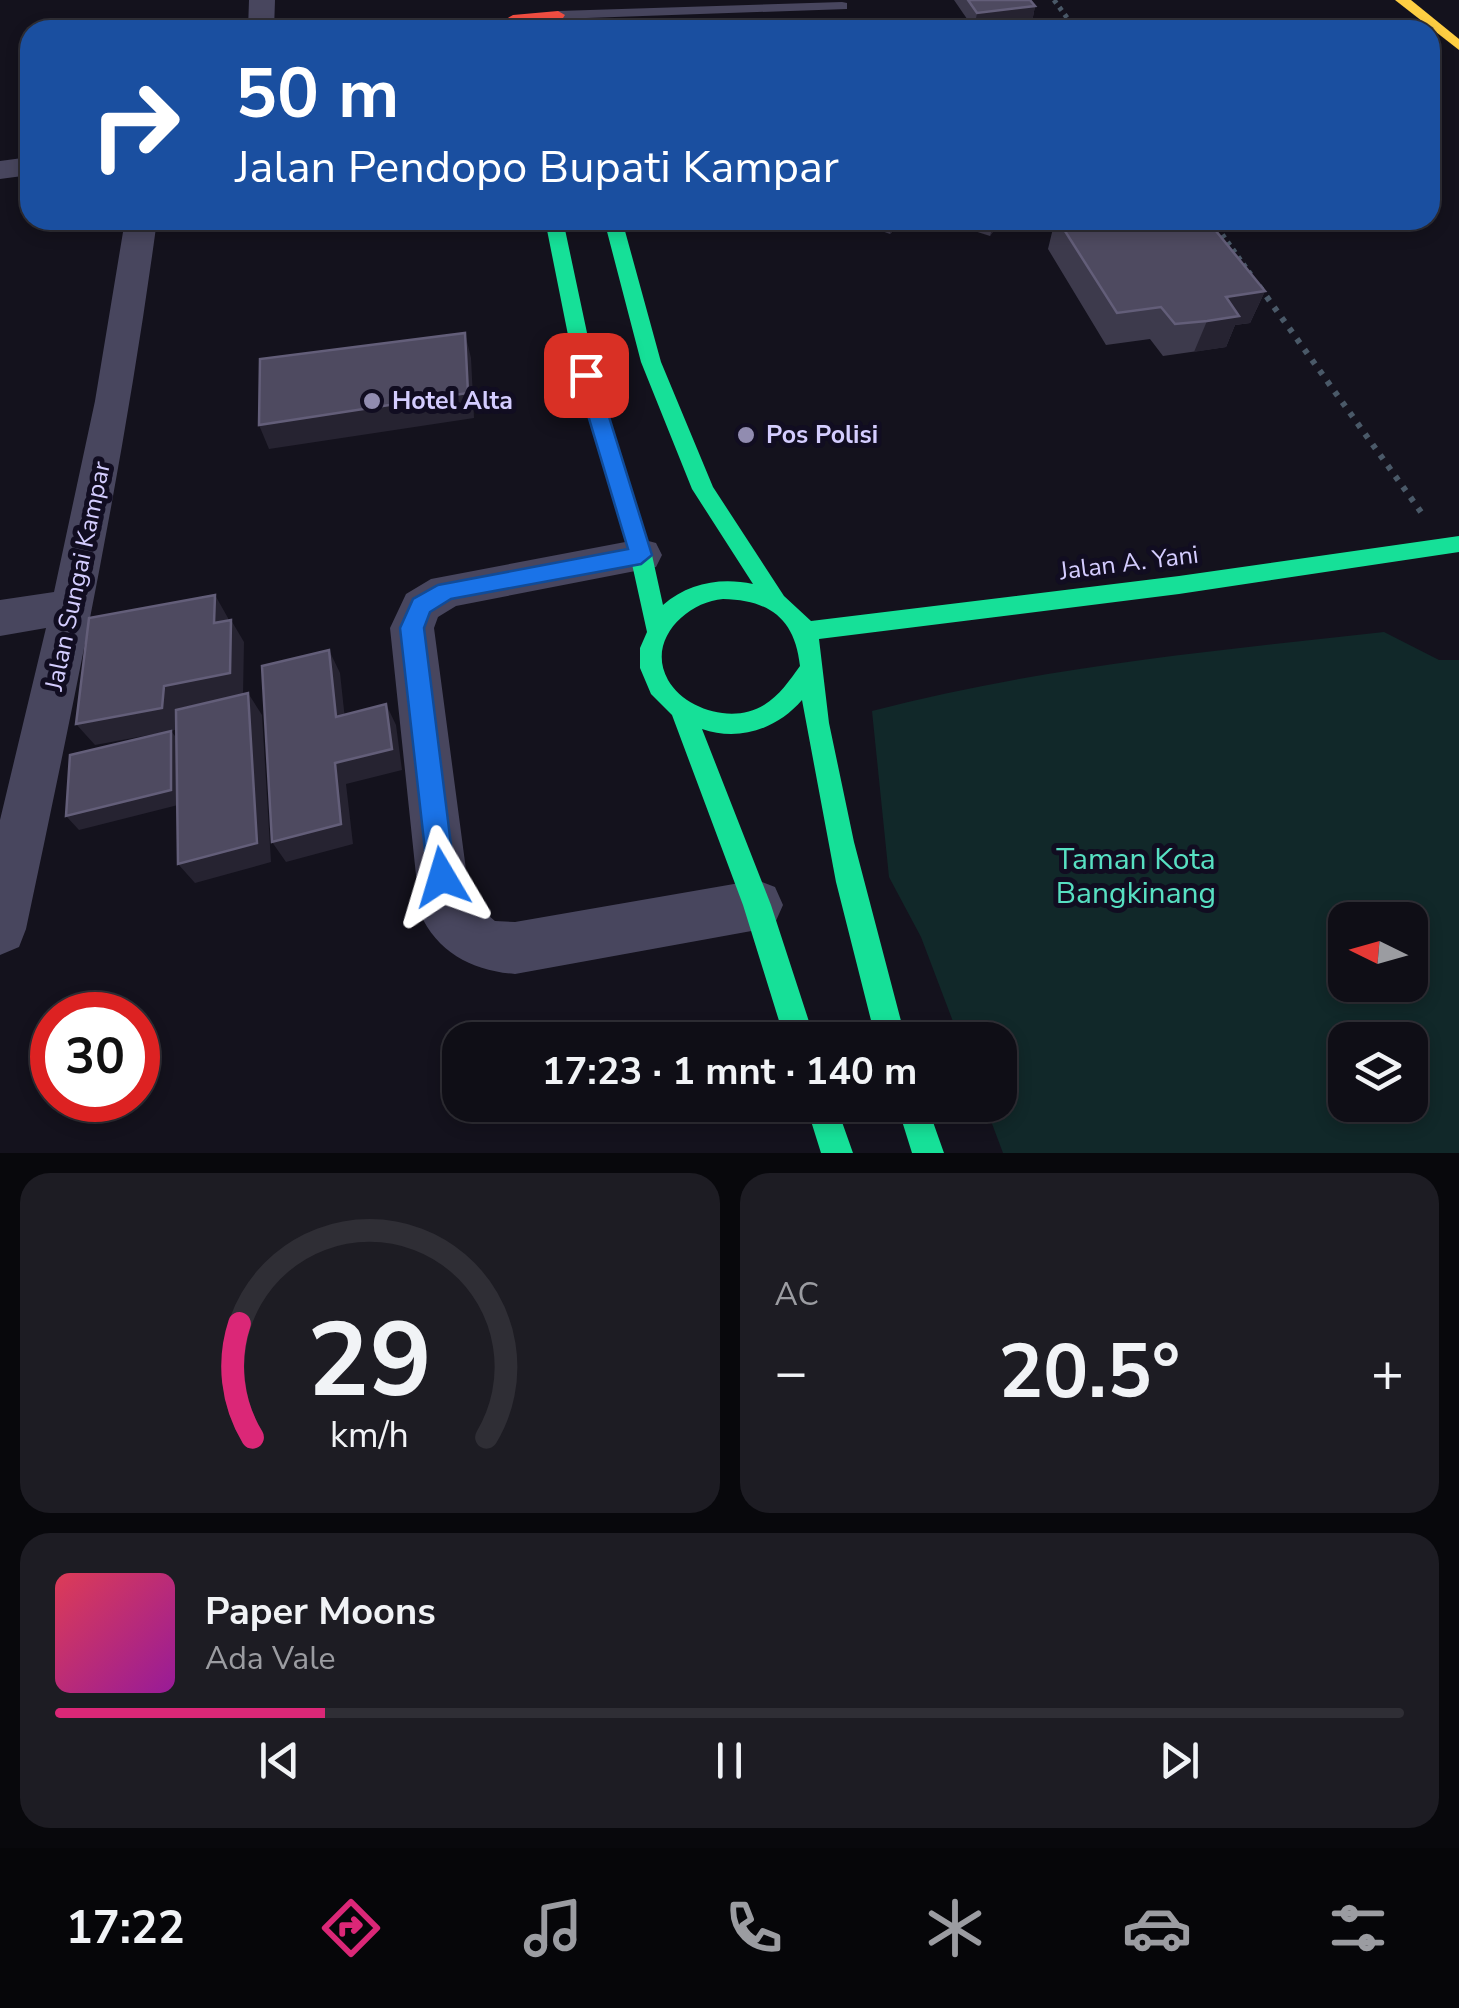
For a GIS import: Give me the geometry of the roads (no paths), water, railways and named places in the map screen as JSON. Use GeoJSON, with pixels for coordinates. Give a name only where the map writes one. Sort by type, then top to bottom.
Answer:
{"type":"FeatureCollection","features":[{"type":"Feature","properties":{"kind":"main road"},"geometry":{"type":"LineString","coordinates":[[1402,0],[1427,20]]}},
{"type":"Feature","properties":{"kind":"main road"},"geometry":{"type":"LineString","coordinates":[[513,16],[558,15]]}},
{"type":"Feature","properties":{"kind":"main road"},"geometry":{"type":"LineString","coordinates":[[556,230],[586,375],[641,555],[656,628],[649,664],[654,682],[682,712],[757,905],[794,1022]]}},
{"type":"Feature","properties":{"kind":"main road"},"geometry":{"type":"LineString","coordinates":[[616,230],[651,362],[703,489],[774,600],[805,631],[811,651],[809,672],[852,893],[886,1022]]}},
{"type":"Feature","properties":{"kind":"main road","name":"Jalan A. Yani"},"geometry":{"type":"LineString","coordinates":[[805,631],[1179,585],[1452,545]]}},
{"type":"Feature","properties":{"kind":"main road"},"geometry":{"type":"LineString","coordinates":[[656,628],[669,612],[708,592],[731,589],[774,600]]}},
{"type":"Feature","properties":{"kind":"main road"},"geometry":{"type":"LineString","coordinates":[[682,712],[706,722],[733,725],[759,720],[791,701],[809,672]]}},
{"type":"Feature","properties":{"kind":"main road"},"geometry":{"type":"LineString","coordinates":[[827,1122],[837,1153]]}},
{"type":"Feature","properties":{"kind":"main road"},"geometry":{"type":"LineString","coordinates":[[918,1122],[928,1153]]}},
{"type":"Feature","properties":{"kind":"street","name":"Jalan Sungai Kampar"},"geometry":{"type":"LineString","coordinates":[[1,916],[73,606],[114,400],[140,230]]}},
{"type":"Feature","properties":{"kind":"street"},"geometry":{"type":"LineString","coordinates":[[641,555],[446,591],[421,606],[412,628],[446,913],[485,946],[514,948],[757,905]]}},
{"type":"Feature","properties":{"kind":"street"},"geometry":{"type":"LineString","coordinates":[[0,618],[73,606]]}},
{"type":"Feature","properties":{"kind":"lane"},"geometry":{"type":"LineString","coordinates":[[558,15],[842,6]]}},
{"type":"Feature","properties":{"kind":"place","name":"Hotel Alta"},"geometry":{"type":"Point","coordinates":[372,401]}},
{"type":"Feature","properties":{"kind":"place","name":"Pos Polisi"},"geometry":{"type":"Point","coordinates":[746,435]}},
{"type":"Feature","properties":{"kind":"park label","name":"Taman Kota Bangkinang"},"geometry":{"type":"Point","coordinates":[1136,876]}}]}
